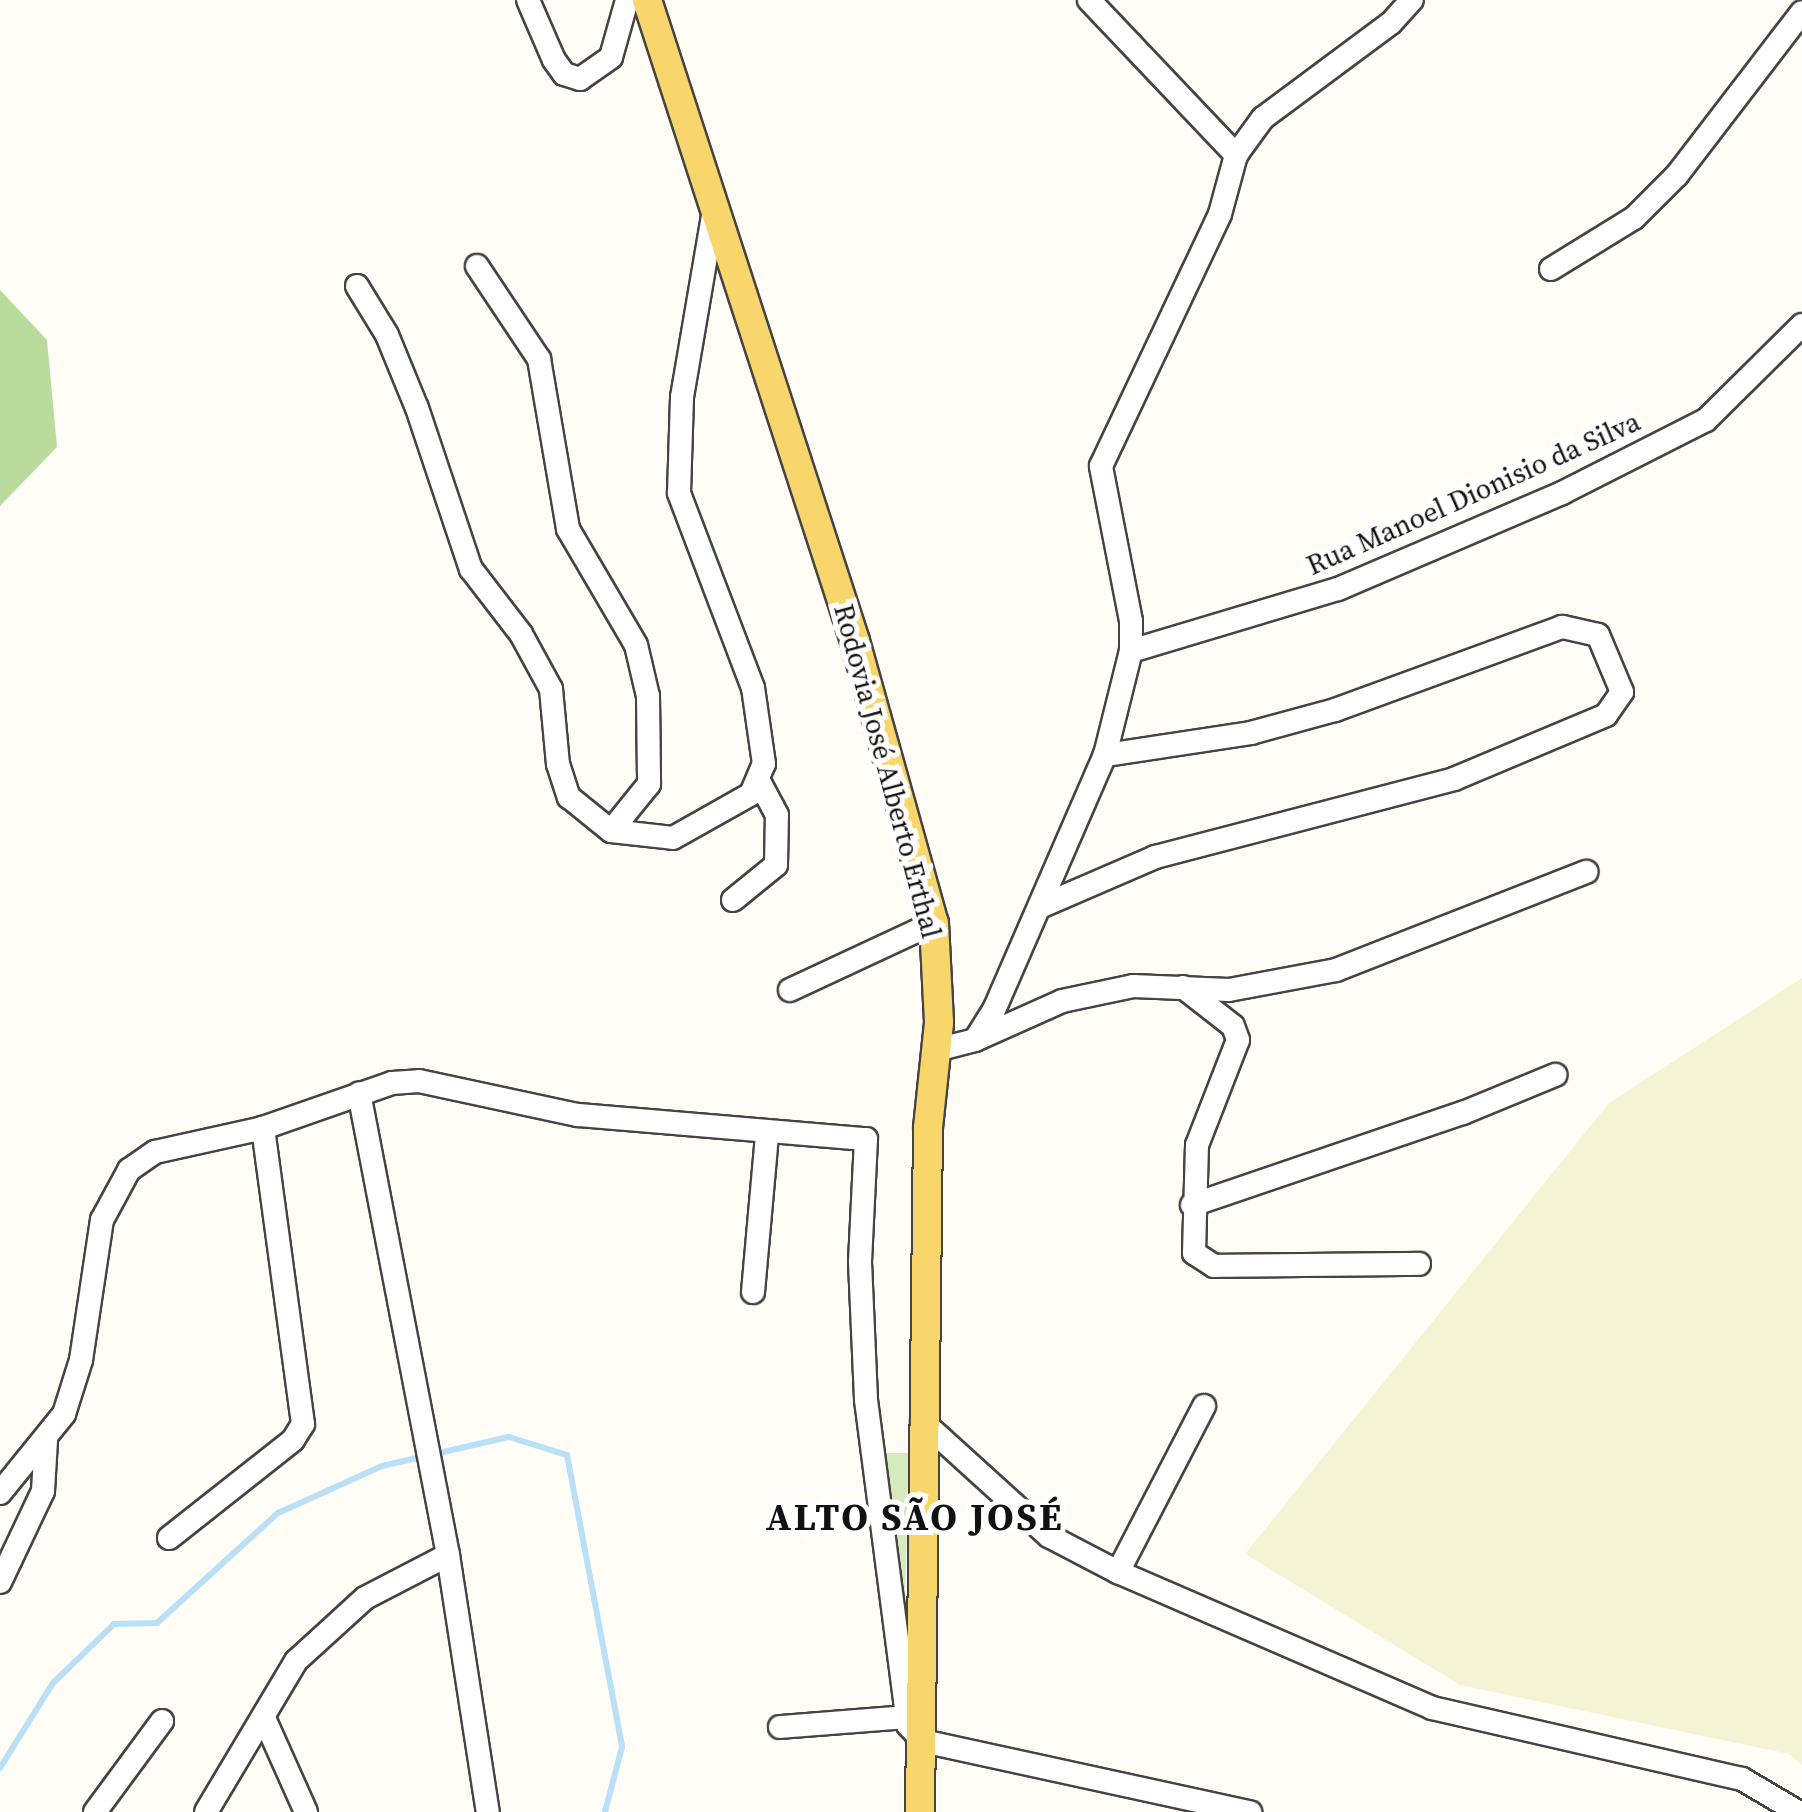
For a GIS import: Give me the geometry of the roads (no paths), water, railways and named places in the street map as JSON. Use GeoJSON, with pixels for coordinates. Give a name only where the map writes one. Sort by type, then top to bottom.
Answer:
{"type":"FeatureCollection","features":[{"type":"Feature","properties":{"kind":"main road","name":"Rodovia José Alberto Erthal"},"geometry":{"type":"LineString","coordinates":[[647,0],[855,641],[934,923],[936,1050],[922,1421],[920,1812]]}},
{"type":"Feature","properties":{"kind":"street"},"geometry":{"type":"LineString","coordinates":[[528,0],[554,60],[564,74],[580,78],[611,57],[626,0]]}},
{"type":"Feature","properties":{"kind":"street"},"geometry":{"type":"LineString","coordinates":[[1089,0],[1236,155]]}},
{"type":"Feature","properties":{"kind":"street"},"geometry":{"type":"LineString","coordinates":[[975,1040],[1042,906],[1104,755],[1132,651],[1101,466],[1220,214],[1236,155],[1262,118],[1390,11],[1412,0]]}},
{"type":"Feature","properties":{"kind":"street"},"geometry":{"type":"LineString","coordinates":[[1550,269],[1634,218],[1677,175],[1802,12]]}},
{"type":"Feature","properties":{"kind":"street"},"geometry":{"type":"LineString","coordinates":[[715,205],[676,464],[679,493],[753,688],[764,741],[760,782],[777,815],[776,865],[733,900]]}},
{"type":"Feature","properties":{"kind":"street"},"geometry":{"type":"LineString","coordinates":[[476,266],[539,359],[568,529],[640,662],[652,768],[643,798],[610,831]]}},
{"type":"Feature","properties":{"kind":"street"},"geometry":{"type":"LineString","coordinates":[[357,286],[417,408],[471,569],[521,634],[551,689],[561,781],[591,819],[610,831],[673,838],[724,813],[760,782]]}},
{"type":"Feature","properties":{"kind":"street","name":"Rua Manoel Dionisio da Silva"},"geometry":{"type":"LineString","coordinates":[[1132,651],[1338,589],[1562,493],[1706,420],[1802,325]]}},
{"type":"Feature","properties":{"kind":"street"},"geometry":{"type":"LineString","coordinates":[[1042,906],[1154,858],[1454,779],[1606,715],[1622,692],[1598,634],[1562,627],[1335,710],[1251,732],[1104,755]]}},
{"type":"Feature","properties":{"kind":"street"},"geometry":{"type":"LineString","coordinates":[[936,1050],[975,1040],[1062,1000],[1133,986],[1230,990],[1336,970],[1586,872]]}},
{"type":"Feature","properties":{"kind":"street"},"geometry":{"type":"LineString","coordinates":[[790,990],[934,923]]}},
{"type":"Feature","properties":{"kind":"street"},"geometry":{"type":"LineString","coordinates":[[1182,987],[1233,1026],[1238,1040],[1207,1106],[1192,1205],[1194,1253],[1214,1266],[1420,1264]]}},
{"type":"Feature","properties":{"kind":"street"},"geometry":{"type":"LineString","coordinates":[[1192,1205],[1463,1114],[1555,1075]]}},
{"type":"Feature","properties":{"kind":"street"},"geometry":{"type":"LineString","coordinates":[[0,1493],[64,1414],[80,1360],[102,1220],[129,1170],[155,1152],[263,1128],[359,1093],[420,1081],[578,1115],[767,1135],[866,1139],[860,1262],[866,1400],[906,1718],[922,1741],[1250,1812]]}},
{"type":"Feature","properties":{"kind":"street"},"geometry":{"type":"LineString","coordinates":[[359,1093],[448,1555],[488,1812]]}},
{"type":"Feature","properties":{"kind":"street"},"geometry":{"type":"LineString","coordinates":[[169,1538],[293,1440],[303,1424],[263,1128]]}},
{"type":"Feature","properties":{"kind":"street"},"geometry":{"type":"LineString","coordinates":[[753,1292],[767,1135]]}},
{"type":"Feature","properties":{"kind":"street"},"geometry":{"type":"LineString","coordinates":[[1118,1572],[1204,1406]]}},
{"type":"Feature","properties":{"kind":"street"},"geometry":{"type":"LineString","coordinates":[[922,1421],[1049,1536],[1118,1572],[1432,1708],[1519,1733],[1742,1779],[1798,1812]]}},
{"type":"Feature","properties":{"kind":"street"},"geometry":{"type":"LineString","coordinates":[[0,1582],[43,1491],[46,1440]]}},
{"type":"Feature","properties":{"kind":"street"},"geometry":{"type":"LineString","coordinates":[[206,1812],[296,1660],[331,1626],[399,1577],[448,1555]]}},
{"type":"Feature","properties":{"kind":"street"},"geometry":{"type":"LineString","coordinates":[[264,1718],[306,1812]]}},
{"type":"Feature","properties":{"kind":"street"},"geometry":{"type":"LineString","coordinates":[[780,1727],[906,1718]]}},
{"type":"Feature","properties":{"kind":"street"},"geometry":{"type":"LineString","coordinates":[[95,1812],[162,1721]]}},
{"type":"Feature","properties":{"kind":"waterway"},"geometry":{"type":"LineString","coordinates":[[0,1768],[53,1683],[114,1624],[157,1623],[278,1513],[382,1466],[509,1437],[567,1455],[622,1747],[605,1812]]}},
{"type":"Feature","properties":{"kind":"district","name":"ALTO SÃO JOSÉ"},"geometry":{"type":"Point","coordinates":[915,1518]}}]}
